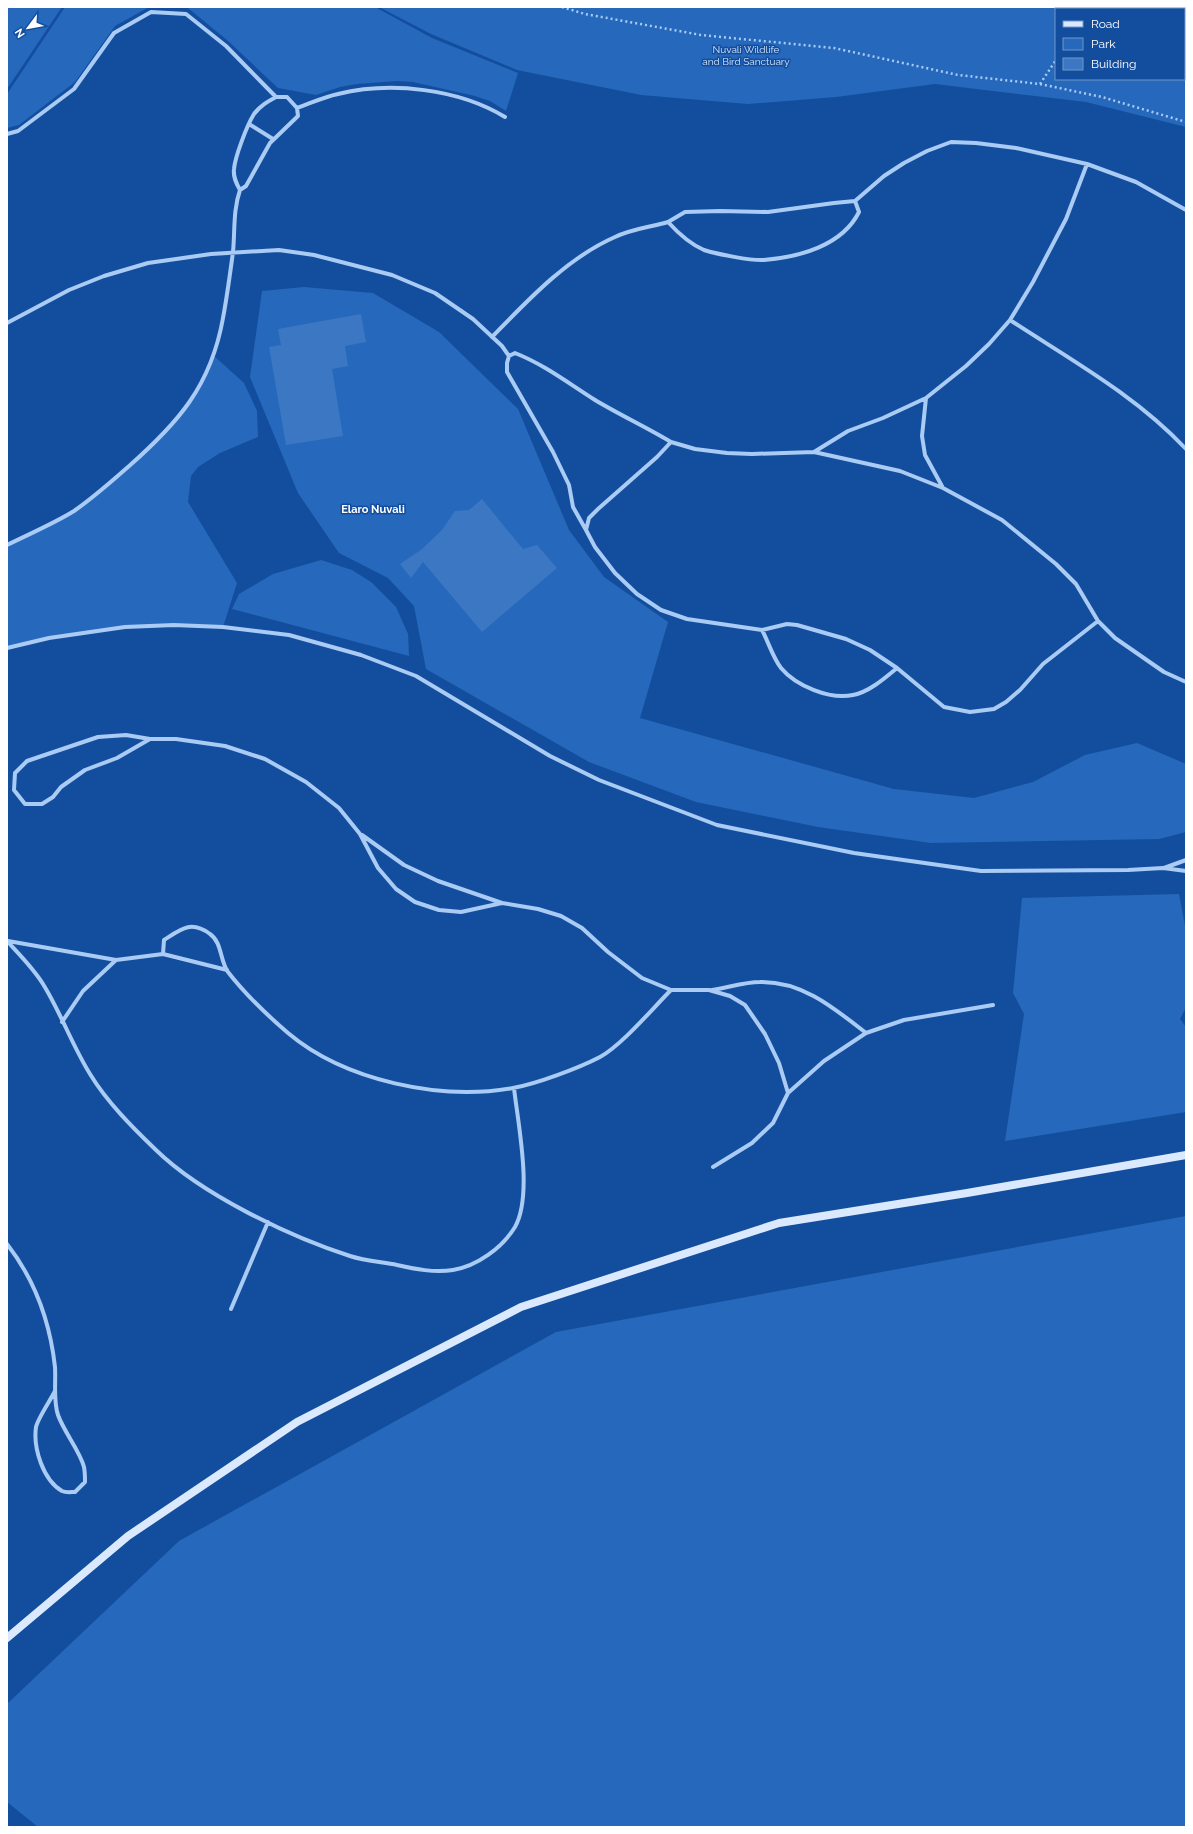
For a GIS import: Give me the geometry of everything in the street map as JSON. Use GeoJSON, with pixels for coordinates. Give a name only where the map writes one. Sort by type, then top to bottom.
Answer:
{"type":"FeatureCollection","features":[{"type":"Feature","properties":{"kind":"street"},"geometry":{"type":"LineString","coordinates":[[7,134],[18,131],[74,88],[114,32],[151,12],[186,14],[226,46],[276,97]]}},
{"type":"Feature","properties":{"kind":"street"},"geometry":{"type":"LineString","coordinates":[[297,108],[339,94],[396,88],[424,90],[474,102],[489,107],[505,117]]}},
{"type":"Feature","properties":{"kind":"street"},"geometry":{"type":"LineString","coordinates":[[7,546],[74,511],[130,466],[162,437],[178,419],[199,389],[214,356],[223,319],[233,253],[236,200],[240,190],[246,186],[273,139],[298,116],[297,108],[287,97],[276,97],[265,103],[255,113],[249,124],[234,169],[235,181],[240,190]]}},
{"type":"Feature","properties":{"kind":"street"},"geometry":{"type":"LineString","coordinates":[[249,124],[273,139]]}},
{"type":"Feature","properties":{"kind":"street"},"geometry":{"type":"LineString","coordinates":[[492,337],[530,298],[557,274],[586,253],[615,236],[668,222],[685,212],[768,212],[834,203],[855,202],[884,176],[904,163],[926,151],[951,142],[976,143],[1016,148],[1087,164],[1136,182],[1186,210]]}},
{"type":"Feature","properties":{"kind":"street"},"geometry":{"type":"LineString","coordinates":[[814,452],[848,432],[926,398],[966,366],[989,344],[1010,320],[1033,282],[1066,219],[1087,164]]}},
{"type":"Feature","properties":{"kind":"street"},"geometry":{"type":"LineString","coordinates":[[668,222],[679,235],[704,250],[763,260],[806,253],[841,234],[856,219],[859,212],[855,202]]}},
{"type":"Feature","properties":{"kind":"street"},"geometry":{"type":"LineString","coordinates":[[7,324],[69,290],[104,276],[148,263],[211,254],[279,250],[314,255],[392,275],[435,292],[473,319],[509,356]]}},
{"type":"Feature","properties":{"kind":"street"},"geometry":{"type":"LineString","coordinates":[[1010,320],[1125,394],[1148,413],[1186,449]]}},
{"type":"Feature","properties":{"kind":"street"},"geometry":{"type":"LineString","coordinates":[[1098,622],[1043,664],[1020,690],[1006,702],[994,709],[970,712],[944,707],[897,668],[870,650],[846,638],[786,624],[762,630],[688,619],[661,610],[637,594],[615,573],[595,547],[573,507],[569,485],[553,452],[508,372],[507,362],[509,356],[515,353],[535,361],[610,409],[640,423],[671,442],[695,449],[740,454],[814,452],[867,462],[900,471],[943,488],[1002,520],[1056,564],[1076,584],[1098,622],[1115,638],[1164,672],[1186,682]]}},
{"type":"Feature","properties":{"kind":"street"},"geometry":{"type":"LineString","coordinates":[[926,398],[922,436],[925,455],[943,488]]}},
{"type":"Feature","properties":{"kind":"street"},"geometry":{"type":"LineString","coordinates":[[586,530],[590,518],[598,509],[671,442]]}},
{"type":"Feature","properties":{"kind":"street"},"geometry":{"type":"LineString","coordinates":[[7,648],[49,638],[125,627],[188,625],[224,627],[289,635],[361,655],[416,676],[550,756],[599,780],[717,825],[854,853],[981,871],[1128,870],[1163,868],[1186,872]]}},
{"type":"Feature","properties":{"kind":"street"},"geometry":{"type":"LineString","coordinates":[[762,630],[781,668],[799,682],[818,692],[835,696],[853,695],[868,688],[897,668]]}},
{"type":"Feature","properties":{"kind":"street"},"geometry":{"type":"LineString","coordinates":[[150,740],[117,758],[85,770],[61,787],[53,797],[42,804],[25,804],[14,790],[15,773],[27,762],[44,754],[98,737],[126,735],[150,740],[176,739],[225,746],[264,759],[306,782],[339,808],[360,834],[378,868],[396,889],[415,902],[439,910],[461,912],[502,903]]}},
{"type":"Feature","properties":{"kind":"street"},"geometry":{"type":"LineString","coordinates":[[360,834],[404,865],[438,881],[502,903],[538,909],[561,916],[582,928],[608,952],[642,978],[671,990],[709,990],[760,982],[781,984],[802,989],[834,1008],[866,1032]]}},
{"type":"Feature","properties":{"kind":"street"},"geometry":{"type":"LineString","coordinates":[[1163,868],[1186,860]]}},
{"type":"Feature","properties":{"kind":"street"},"geometry":{"type":"LineString","coordinates":[[163,954],[164,940],[184,927],[199,927],[212,935],[220,949],[226,970],[250,998],[289,1034],[330,1061],[382,1081],[431,1090],[471,1091],[514,1088],[575,1067],[601,1056],[618,1044],[671,990]]}},
{"type":"Feature","properties":{"kind":"street"},"geometry":{"type":"LineString","coordinates":[[7,941],[43,983],[90,1075],[121,1114],[157,1151],[194,1180],[268,1222],[306,1240],[351,1256],[428,1271],[452,1270],[483,1259],[504,1240],[514,1227],[521,1211],[524,1192],[514,1088]]}},
{"type":"Feature","properties":{"kind":"street"},"geometry":{"type":"LineString","coordinates":[[7,941],[116,960],[163,954],[226,970]]}},
{"type":"Feature","properties":{"kind":"street"},"geometry":{"type":"LineString","coordinates":[[62,1022],[83,991],[116,960]]}},
{"type":"Feature","properties":{"kind":"street"},"geometry":{"type":"LineString","coordinates":[[709,990],[730,996],[745,1005],[765,1034],[778,1063],[788,1093]]}},
{"type":"Feature","properties":{"kind":"street"},"geometry":{"type":"LineString","coordinates":[[713,1167],[752,1143],[773,1123],[788,1093],[824,1061],[866,1032],[904,1020],[993,1005]]}},
{"type":"Feature","properties":{"kind":"street"},"geometry":{"type":"LineString","coordinates":[[7,1638],[128,1536],[297,1422],[521,1307],[779,1222],[959,1194],[1186,1155]]}},
{"type":"Feature","properties":{"kind":"street"},"geometry":{"type":"LineString","coordinates":[[230,1309],[268,1222]]}},
{"type":"Feature","properties":{"kind":"street"},"geometry":{"type":"LineString","coordinates":[[7,1244],[20,1261],[34,1289],[50,1332],[55,1369],[55,1391],[58,1414],[84,1467],[85,1482],[75,1492],[64,1492],[51,1482],[41,1462],[36,1444],[36,1426],[55,1391]]}},
{"type":"Feature","properties":{"kind":"path"},"geometry":{"type":"LineString","coordinates":[[562,7],[585,14],[701,35],[834,48],[958,76],[1040,84],[1102,97],[1186,122]]}},
{"type":"Feature","properties":{"kind":"path"},"geometry":{"type":"LineString","coordinates":[[1040,84],[1055,62]]}},
{"type":"Feature","properties":{"kind":"green space"},"geometry":{"type":"Polygon","coordinates":[[[7,7],[62,7],[7,89],[7,7]]]}},
{"type":"Feature","properties":{"kind":"green space"},"geometry":{"type":"Polygon","coordinates":[[[65,7],[149,7],[115,26],[75,82],[19,125],[7,128],[7,94],[65,7]]]}},
{"type":"Feature","properties":{"kind":"green space"},"geometry":{"type":"Polygon","coordinates":[[[173,7],[375,7],[432,38],[518,73],[506,111],[490,101],[475,96],[413,82],[397,81],[357,84],[340,87],[316,95],[278,88],[227,40],[188,8],[173,7]]]}},
{"type":"Feature","properties":{"kind":"green space","name":"Nuvali Wildlife and Bird Sanctuary"},"geometry":{"type":"Polygon","coordinates":[[[379,7],[1186,7],[1186,127],[1086,102],[935,84],[836,97],[748,104],[641,95],[517,70],[431,34],[379,7]]]}},
{"type":"Feature","properties":{"kind":"green space"},"geometry":{"type":"Polygon","coordinates":[[[304,287],[373,293],[439,332],[518,409],[569,530],[604,577],[668,622],[640,718],[894,789],[974,798],[1033,782],[1085,755],[1137,743],[1186,764],[1186,832],[1159,839],[931,843],[818,827],[696,802],[589,762],[426,669],[414,606],[388,578],[339,553],[298,493],[250,377],[262,291],[304,287]]]}},
{"type":"Feature","properties":{"kind":"green space"},"geometry":{"type":"Polygon","coordinates":[[[214,356],[244,383],[257,411],[258,437],[220,453],[198,467],[191,476],[188,502],[237,583],[223,627],[174,625],[85,632],[7,648],[7,545],[74,511],[162,437],[199,389],[214,356]]]}},
{"type":"Feature","properties":{"kind":"green space"},"geometry":{"type":"Polygon","coordinates":[[[321,560],[352,570],[371,582],[396,607],[408,634],[409,656],[232,609],[239,594],[273,574],[321,560]]]}},
{"type":"Feature","properties":{"kind":"green space"},"geometry":{"type":"Polygon","coordinates":[[[1179,894],[1186,931],[1186,1007],[1180,1019],[1186,1027],[1186,1112],[1005,1141],[1024,1014],[1013,993],[1022,898],[1179,894]]]}},
{"type":"Feature","properties":{"kind":"green space"},"geometry":{"type":"Polygon","coordinates":[[[1186,1216],[1186,1827],[38,1827],[7,1802],[7,1704],[179,1541],[556,1332],[1186,1216]]]}},
{"type":"Feature","properties":{"kind":"building"},"geometry":{"type":"Polygon","coordinates":[[[361,314],[366,342],[345,346],[348,366],[332,369],[343,436],[286,445],[269,347],[281,345],[278,329],[361,314]]]}},
{"type":"Feature","properties":{"kind":"building"},"geometry":{"type":"Polygon","coordinates":[[[482,499],[523,549],[537,545],[557,568],[482,632],[423,562],[411,578],[400,564],[422,549],[442,530],[455,511],[469,510],[482,499]]]}},
{"type":"Feature","properties":{"kind":"district","name":"Elaro Nuvali"},"geometry":{"type":"Point","coordinates":[373,509]}}]}
